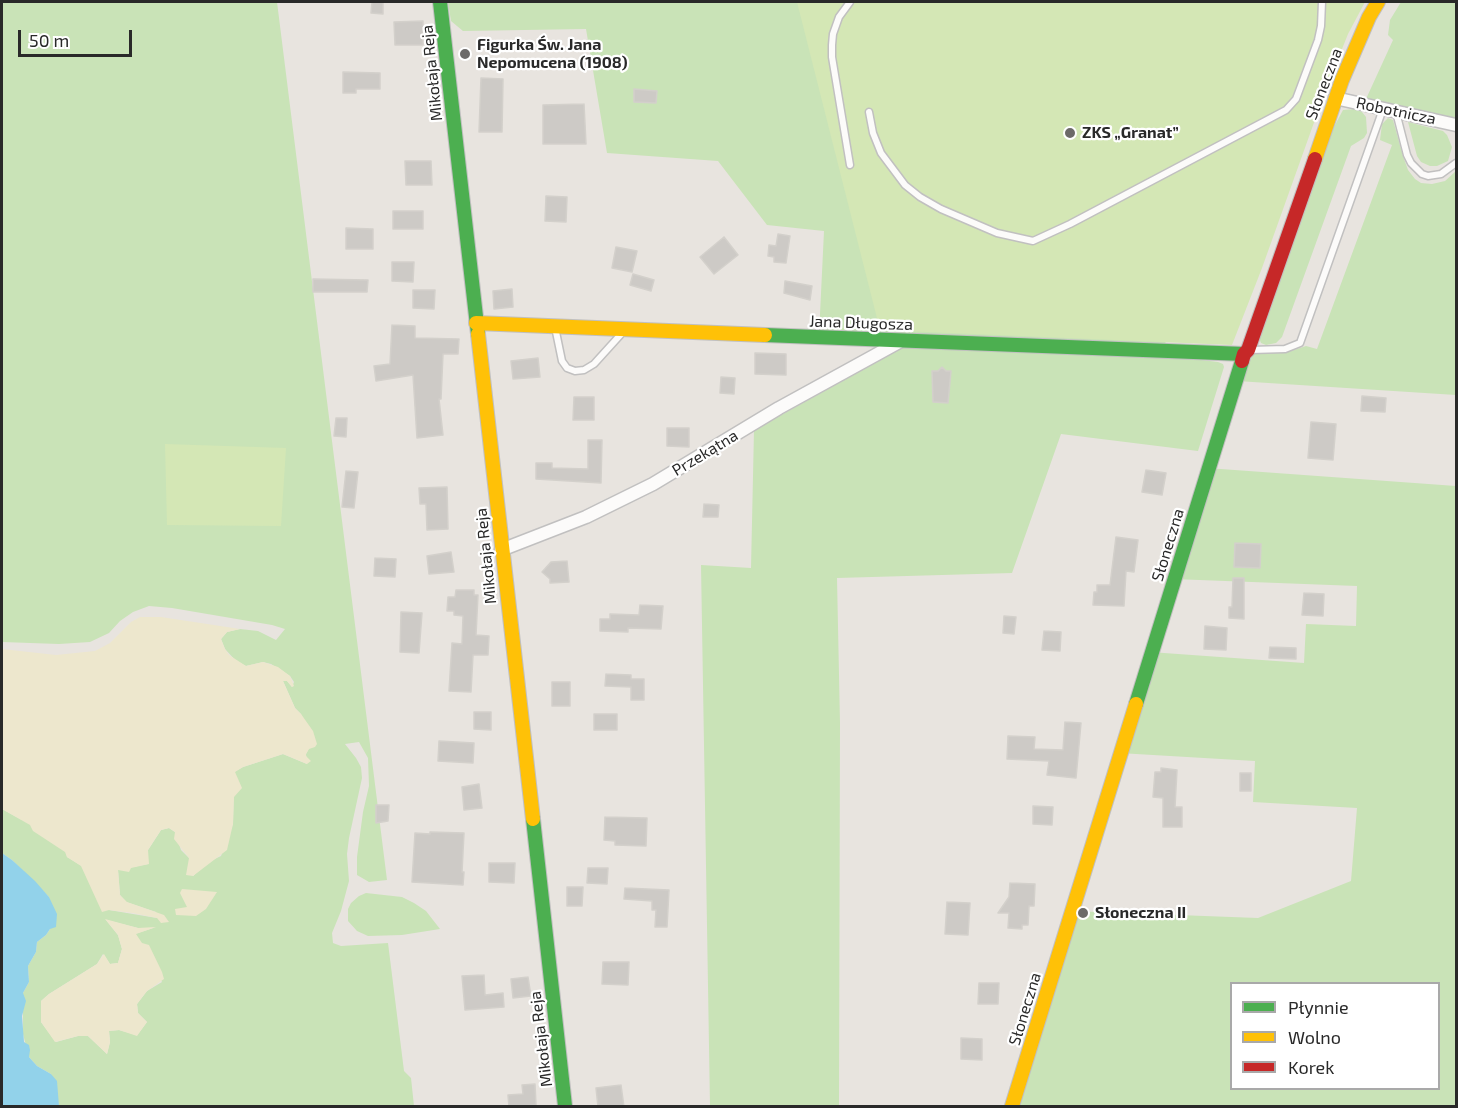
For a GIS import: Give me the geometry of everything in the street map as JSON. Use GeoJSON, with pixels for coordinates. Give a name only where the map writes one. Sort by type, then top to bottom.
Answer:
{"type":"FeatureCollection","features":[{"type":"Feature","properties":{"kind":"street","name":"Mikołaja Reja"},"geometry":{"type":"LineString","coordinates":[[440,2],[565,1107]]}},
{"type":"Feature","properties":{"kind":"street","name":"Słoneczna"},"geometry":{"type":"LineString","coordinates":[[1012,1107],[1246,352],[1335,98],[1361,35],[1378,2]]}},
{"type":"Feature","properties":{"kind":"street","name":"Robotnicza"},"geometry":{"type":"LineString","coordinates":[[1335,98],[1454,127]]}},
{"type":"Feature","properties":{"kind":"street","name":"Jana Długosza"},"geometry":{"type":"LineString","coordinates":[[476,322],[901,341],[1246,352]]}},
{"type":"Feature","properties":{"kind":"street","name":"Przekątna"},"geometry":{"type":"LineString","coordinates":[[501,550],[586,516],[653,484],[779,408],[901,341]]}},
{"type":"Feature","properties":{"kind":"lane"},"geometry":{"type":"LineString","coordinates":[[850,2],[839,17],[832,45],[850,165]]}},
{"type":"Feature","properties":{"kind":"lane"},"geometry":{"type":"LineString","coordinates":[[869,112],[873,133],[881,153],[905,184],[920,197],[941,209],[997,233],[1033,241],[1070,224],[1286,110],[1296,99],[1318,40],[1322,2]]}},
{"type":"Feature","properties":{"kind":"lane"},"geometry":{"type":"LineString","coordinates":[[1246,352],[1284,349],[1300,343],[1383,109]]}},
{"type":"Feature","properties":{"kind":"lane"},"geometry":{"type":"LineString","coordinates":[[1396,112],[1407,155],[1411,163],[1422,174],[1428,176],[1441,174],[1456,163]]}},
{"type":"Feature","properties":{"kind":"lane"},"geometry":{"type":"LineString","coordinates":[[554,326],[562,361],[567,368],[575,371],[584,370],[594,364],[625,329]]}},
{"type":"Feature","properties":{"kind":"green space"},"geometry":{"type":"Polygon","coordinates":[[[2,2],[277,2],[387,880],[369,882],[357,875],[363,812],[369,786],[368,758],[359,742],[345,744],[361,767],[362,778],[349,838],[347,854],[349,881],[332,933],[333,943],[341,946],[388,943],[404,1071],[411,1078],[414,1106],[59,1106],[51,1074],[37,1066],[29,1057],[23,1034],[23,993],[29,982],[28,966],[36,952],[37,942],[50,929],[49,897],[2,853],[2,809],[22,820],[58,820],[67,857],[82,866],[109,910],[157,918],[156,912],[126,902],[120,895],[118,870],[148,864],[148,850],[161,830],[169,828],[175,832],[181,850],[189,858],[193,876],[208,862],[221,856],[233,824],[234,772],[283,754],[307,764],[306,754],[309,748],[301,714],[295,708],[283,681],[287,681],[292,687],[294,682],[290,676],[271,664],[263,662],[246,666],[236,661],[225,649],[221,639],[227,632],[240,629],[258,631],[276,640],[285,629],[172,608],[149,606],[133,612],[109,633],[90,642],[59,644],[2,642],[2,2]],[[106,920],[118,935],[122,949],[118,963],[110,964],[103,954],[97,964],[41,1001],[41,1022],[56,1042],[78,1036],[88,1036],[107,1054],[110,1042],[109,1031],[119,1030],[137,1035],[147,1022],[138,1013],[137,1004],[147,991],[162,982],[135,934],[153,928],[138,928],[106,920]]]}},
{"type":"Feature","properties":{"kind":"green space"},"geometry":{"type":"Polygon","coordinates":[[[448,2],[829,2],[1166,342],[1163,345],[819,335],[824,231],[767,225],[718,161],[607,153],[586,29],[463,31],[451,21],[448,2]]]}},
{"type":"Feature","properties":{"kind":"green space","name":"ZKS „Granat”"},"geometry":{"type":"Polygon","coordinates":[[[797,2],[1365,2],[1348,34],[1326,89],[1232,345],[880,330],[797,2]]]}},
{"type":"Feature","properties":{"kind":"green space"},"geometry":{"type":"Polygon","coordinates":[[[1401,2],[1456,2],[1456,119],[1366,99],[1393,40],[1388,35],[1390,20],[1401,2]]]}},
{"type":"Feature","properties":{"kind":"green space"},"geometry":{"type":"Polygon","coordinates":[[[1355,109],[1366,117],[1367,133],[1364,138],[1351,146],[1282,337],[1276,343],[1266,345],[1261,343],[1259,338],[1334,127],[1343,110],[1355,109]]]}},
{"type":"Feature","properties":{"kind":"green space"},"geometry":{"type":"Polygon","coordinates":[[[1388,118],[1393,120],[1408,170],[1415,179],[1421,183],[1432,184],[1445,181],[1456,171],[1456,395],[1237,381],[1248,350],[1288,352],[1306,346],[1317,349],[1392,145],[1380,140],[1382,124],[1388,118]]]}},
{"type":"Feature","properties":{"kind":"green space"},"geometry":{"type":"Polygon","coordinates":[[[1408,122],[1443,131],[1452,147],[1448,161],[1437,166],[1421,162],[1417,156],[1408,122]]]}},
{"type":"Feature","properties":{"kind":"green space"},"geometry":{"type":"Polygon","coordinates":[[[902,348],[1176,357],[1218,362],[1224,367],[1198,451],[1061,434],[1012,573],[837,578],[840,723],[839,1106],[710,1106],[701,565],[751,568],[754,430],[902,348]]]}},
{"type":"Feature","properties":{"kind":"green space"},"geometry":{"type":"Polygon","coordinates":[[[165,444],[286,448],[281,526],[167,525],[165,444]]]}},
{"type":"Feature","properties":{"kind":"green space"},"geometry":{"type":"Polygon","coordinates":[[[1207,468],[1456,486],[1456,1106],[1010,1106],[1071,911],[1258,918],[1351,881],[1357,808],[1253,802],[1255,761],[1119,753],[1150,652],[1304,663],[1306,624],[1356,626],[1357,586],[1173,579],[1207,468]]]}},
{"type":"Feature","properties":{"kind":"green space"},"geometry":{"type":"Polygon","coordinates":[[[366,893],[402,897],[426,911],[440,929],[402,935],[368,936],[357,931],[348,921],[348,909],[351,903],[366,893]]]}},
{"type":"Feature","properties":{"kind":"sand"},"geometry":{"type":"Polygon","coordinates":[[[140,617],[161,617],[240,629],[227,632],[221,639],[229,655],[246,666],[263,662],[278,667],[290,676],[294,686],[283,681],[295,708],[313,731],[317,744],[306,754],[311,761],[307,764],[283,754],[243,767],[235,772],[242,788],[234,797],[233,824],[227,850],[193,876],[186,875],[189,858],[174,839],[175,832],[169,828],[161,830],[148,850],[149,864],[131,868],[129,872],[118,870],[120,895],[127,902],[164,915],[169,922],[161,923],[157,918],[133,913],[109,910],[102,912],[81,866],[67,857],[65,852],[33,831],[30,825],[2,809],[2,649],[56,655],[95,651],[110,643],[131,622],[140,617]]]}},
{"type":"Feature","properties":{"kind":"sand"},"geometry":{"type":"Polygon","coordinates":[[[182,889],[217,892],[206,909],[196,916],[176,915],[175,909],[187,907],[180,893],[182,889]]]}},
{"type":"Feature","properties":{"kind":"sand"},"geometry":{"type":"Polygon","coordinates":[[[105,919],[138,928],[156,927],[136,934],[142,943],[149,945],[164,979],[147,991],[137,1004],[138,1013],[147,1022],[137,1036],[119,1030],[109,1031],[110,1042],[107,1054],[88,1036],[55,1042],[41,1022],[41,1001],[49,994],[97,964],[104,954],[110,964],[118,963],[122,949],[118,935],[105,919]]]}},
{"type":"Feature","properties":{"kind":"water"},"geometry":{"type":"Polygon","coordinates":[[[2,853],[35,881],[49,897],[57,914],[56,927],[50,929],[37,942],[36,952],[28,966],[29,982],[23,993],[26,1001],[22,1016],[24,1042],[29,1045],[29,1057],[57,1081],[59,1106],[2,1106],[2,853]]]}},
{"type":"Feature","properties":{"kind":"building"},"geometry":{"type":"Polygon","coordinates":[[[372,2],[383,2],[383,14],[371,13],[372,2]]]}},
{"type":"Feature","properties":{"kind":"building"},"geometry":{"type":"Polygon","coordinates":[[[423,21],[423,45],[395,45],[394,22],[423,21]]]}},
{"type":"Feature","properties":{"kind":"building"},"geometry":{"type":"Polygon","coordinates":[[[343,72],[380,73],[380,89],[356,89],[356,93],[343,93],[343,72]]]}},
{"type":"Feature","properties":{"kind":"building"},"geometry":{"type":"Polygon","coordinates":[[[481,78],[503,79],[502,132],[479,132],[481,78]]]}},
{"type":"Feature","properties":{"kind":"building"},"geometry":{"type":"Polygon","coordinates":[[[634,89],[657,91],[656,103],[634,102],[634,89]]]}},
{"type":"Feature","properties":{"kind":"building"},"geometry":{"type":"Polygon","coordinates":[[[584,104],[586,144],[543,144],[543,105],[584,104]]]}},
{"type":"Feature","properties":{"kind":"building"},"geometry":{"type":"Polygon","coordinates":[[[405,161],[431,161],[432,185],[406,185],[405,161]]]}},
{"type":"Feature","properties":{"kind":"building"},"geometry":{"type":"Polygon","coordinates":[[[546,196],[567,197],[566,222],[545,221],[546,196]]]}},
{"type":"Feature","properties":{"kind":"building"},"geometry":{"type":"Polygon","coordinates":[[[393,211],[423,211],[423,229],[393,229],[393,211]]]}},
{"type":"Feature","properties":{"kind":"building"},"geometry":{"type":"Polygon","coordinates":[[[346,228],[373,229],[373,249],[346,249],[346,228]]]}},
{"type":"Feature","properties":{"kind":"building"},"geometry":{"type":"Polygon","coordinates":[[[778,234],[790,236],[786,263],[774,262],[774,257],[768,256],[769,245],[776,246],[778,234]]]}},
{"type":"Feature","properties":{"kind":"building"},"geometry":{"type":"Polygon","coordinates":[[[724,237],[738,255],[714,274],[700,257],[724,237]]]}},
{"type":"Feature","properties":{"kind":"building"},"geometry":{"type":"Polygon","coordinates":[[[616,247],[637,251],[632,272],[612,268],[616,247]]]}},
{"type":"Feature","properties":{"kind":"building"},"geometry":{"type":"Polygon","coordinates":[[[392,262],[414,262],[413,282],[392,281],[392,262]]]}},
{"type":"Feature","properties":{"kind":"building"},"geometry":{"type":"Polygon","coordinates":[[[633,274],[654,280],[651,291],[630,285],[633,274]]]}},
{"type":"Feature","properties":{"kind":"building"},"geometry":{"type":"Polygon","coordinates":[[[313,279],[368,280],[367,292],[313,292],[313,279]]]}},
{"type":"Feature","properties":{"kind":"building"},"geometry":{"type":"Polygon","coordinates":[[[785,281],[812,286],[810,300],[784,293],[785,281]]]}},
{"type":"Feature","properties":{"kind":"building"},"geometry":{"type":"Polygon","coordinates":[[[512,289],[513,307],[494,309],[493,291],[512,289]]]}},
{"type":"Feature","properties":{"kind":"building"},"geometry":{"type":"Polygon","coordinates":[[[413,290],[435,290],[434,309],[413,308],[413,290]]]}},
{"type":"Feature","properties":{"kind":"building"},"geometry":{"type":"Polygon","coordinates":[[[392,325],[415,326],[415,338],[459,339],[458,354],[443,354],[441,399],[439,399],[443,435],[417,438],[413,375],[376,381],[374,366],[390,364],[392,325]]]}},
{"type":"Feature","properties":{"kind":"building"},"geometry":{"type":"Polygon","coordinates":[[[755,353],[786,354],[786,375],[755,374],[755,353]]]}},
{"type":"Feature","properties":{"kind":"building"},"geometry":{"type":"Polygon","coordinates":[[[538,358],[540,377],[513,379],[511,361],[538,358]]]}},
{"type":"Feature","properties":{"kind":"building"},"geometry":{"type":"Polygon","coordinates":[[[942,367],[946,371],[951,371],[948,403],[933,402],[932,371],[938,371],[942,367]]]}},
{"type":"Feature","properties":{"kind":"building"},"geometry":{"type":"Polygon","coordinates":[[[721,377],[735,378],[734,394],[720,393],[721,377]]]}},
{"type":"Feature","properties":{"kind":"building"},"geometry":{"type":"Polygon","coordinates":[[[1362,396],[1386,398],[1385,412],[1361,411],[1362,396]]]}},
{"type":"Feature","properties":{"kind":"building"},"geometry":{"type":"Polygon","coordinates":[[[574,397],[594,397],[594,420],[573,420],[574,397]]]}},
{"type":"Feature","properties":{"kind":"building"},"geometry":{"type":"Polygon","coordinates":[[[336,418],[347,418],[346,437],[334,436],[336,418]]]}},
{"type":"Feature","properties":{"kind":"building"},"geometry":{"type":"Polygon","coordinates":[[[1311,422],[1336,424],[1333,460],[1308,458],[1311,422]]]}},
{"type":"Feature","properties":{"kind":"building"},"geometry":{"type":"Polygon","coordinates":[[[667,428],[689,428],[689,447],[667,446],[667,428]]]}},
{"type":"Feature","properties":{"kind":"building"},"geometry":{"type":"Polygon","coordinates":[[[588,440],[602,440],[601,483],[536,479],[536,463],[552,463],[552,468],[588,469],[588,440]]]}},
{"type":"Feature","properties":{"kind":"building"},"geometry":{"type":"Polygon","coordinates":[[[1146,470],[1166,473],[1162,495],[1142,492],[1146,470]]]}},
{"type":"Feature","properties":{"kind":"building"},"geometry":{"type":"Polygon","coordinates":[[[346,471],[358,472],[354,508],[342,507],[346,471]]]}},
{"type":"Feature","properties":{"kind":"building"},"geometry":{"type":"Polygon","coordinates":[[[447,487],[448,529],[427,530],[426,504],[420,504],[419,488],[447,487]]]}},
{"type":"Feature","properties":{"kind":"building"},"geometry":{"type":"Polygon","coordinates":[[[704,504],[719,505],[718,517],[703,517],[704,504]]]}},
{"type":"Feature","properties":{"kind":"building"},"geometry":{"type":"Polygon","coordinates":[[[1116,537],[1138,540],[1134,572],[1126,571],[1124,606],[1093,605],[1097,585],[1110,585],[1116,537]]]}},
{"type":"Feature","properties":{"kind":"building"},"geometry":{"type":"Polygon","coordinates":[[[1235,543],[1261,544],[1260,568],[1234,567],[1235,543]]]}},
{"type":"Feature","properties":{"kind":"building"},"geometry":{"type":"Polygon","coordinates":[[[451,552],[454,572],[429,574],[427,556],[451,552]]]}},
{"type":"Feature","properties":{"kind":"building"},"geometry":{"type":"Polygon","coordinates":[[[375,558],[396,559],[395,577],[374,576],[375,558]]]}},
{"type":"Feature","properties":{"kind":"building"},"geometry":{"type":"Polygon","coordinates":[[[567,561],[569,582],[550,583],[550,579],[542,572],[551,562],[567,561]]]}},
{"type":"Feature","properties":{"kind":"building"},"geometry":{"type":"Polygon","coordinates":[[[1233,578],[1244,578],[1244,619],[1229,618],[1229,607],[1232,607],[1233,578]]]}},
{"type":"Feature","properties":{"kind":"building"},"geometry":{"type":"Polygon","coordinates":[[[456,590],[474,590],[474,595],[478,595],[476,635],[489,636],[488,655],[473,655],[471,692],[449,691],[452,643],[462,644],[463,616],[454,615],[454,611],[447,611],[448,597],[455,597],[456,590]]]}},
{"type":"Feature","properties":{"kind":"building"},"geometry":{"type":"Polygon","coordinates":[[[1304,593],[1324,594],[1323,616],[1302,615],[1304,593]]]}},
{"type":"Feature","properties":{"kind":"building"},"geometry":{"type":"Polygon","coordinates":[[[640,605],[663,606],[661,629],[628,628],[628,632],[600,631],[600,619],[610,619],[610,614],[639,615],[640,605]]]}},
{"type":"Feature","properties":{"kind":"building"},"geometry":{"type":"Polygon","coordinates":[[[401,612],[422,613],[419,653],[400,652],[401,612]]]}},
{"type":"Feature","properties":{"kind":"building"},"geometry":{"type":"Polygon","coordinates":[[[1004,616],[1016,617],[1014,634],[1003,633],[1004,616]]]}},
{"type":"Feature","properties":{"kind":"building"},"geometry":{"type":"Polygon","coordinates":[[[1205,626],[1227,628],[1226,650],[1204,649],[1205,626]]]}},
{"type":"Feature","properties":{"kind":"building"},"geometry":{"type":"Polygon","coordinates":[[[1044,631],[1061,632],[1060,651],[1042,650],[1044,631]]]}},
{"type":"Feature","properties":{"kind":"building"},"geometry":{"type":"Polygon","coordinates":[[[1270,647],[1296,648],[1296,659],[1269,658],[1270,647]]]}},
{"type":"Feature","properties":{"kind":"building"},"geometry":{"type":"Polygon","coordinates":[[[606,674],[631,675],[631,679],[644,679],[644,700],[631,700],[631,687],[605,686],[606,674]]]}},
{"type":"Feature","properties":{"kind":"building"},"geometry":{"type":"Polygon","coordinates":[[[552,682],[570,682],[570,706],[552,706],[552,682]]]}},
{"type":"Feature","properties":{"kind":"building"},"geometry":{"type":"Polygon","coordinates":[[[474,712],[491,712],[491,730],[474,729],[474,712]]]}},
{"type":"Feature","properties":{"kind":"building"},"geometry":{"type":"Polygon","coordinates":[[[594,714],[617,714],[617,730],[594,730],[594,714]]]}},
{"type":"Feature","properties":{"kind":"building"},"geometry":{"type":"Polygon","coordinates":[[[1065,722],[1081,723],[1076,778],[1047,775],[1049,761],[1007,759],[1008,736],[1035,737],[1034,749],[1063,750],[1065,722]]]}},
{"type":"Feature","properties":{"kind":"building"},"geometry":{"type":"Polygon","coordinates":[[[439,741],[474,743],[473,763],[438,761],[439,741]]]}},
{"type":"Feature","properties":{"kind":"building"},"geometry":{"type":"Polygon","coordinates":[[[1161,768],[1177,770],[1175,807],[1182,807],[1182,827],[1163,827],[1163,798],[1153,797],[1155,772],[1161,772],[1161,768]]]}},
{"type":"Feature","properties":{"kind":"building"},"geometry":{"type":"Polygon","coordinates":[[[1240,773],[1251,773],[1251,791],[1240,791],[1240,773]]]}},
{"type":"Feature","properties":{"kind":"building"},"geometry":{"type":"Polygon","coordinates":[[[479,784],[482,808],[464,810],[462,787],[479,784]]]}},
{"type":"Feature","properties":{"kind":"building"},"geometry":{"type":"Polygon","coordinates":[[[376,805],[389,805],[388,821],[376,823],[376,805]]]}},
{"type":"Feature","properties":{"kind":"building"},"geometry":{"type":"Polygon","coordinates":[[[1033,806],[1053,807],[1052,825],[1033,824],[1033,806]]]}},
{"type":"Feature","properties":{"kind":"building"},"geometry":{"type":"Polygon","coordinates":[[[605,817],[647,818],[646,846],[615,845],[615,841],[604,840],[605,817]]]}},
{"type":"Feature","properties":{"kind":"building"},"geometry":{"type":"Polygon","coordinates":[[[430,832],[464,833],[463,885],[412,882],[415,833],[430,834],[430,832]]]}},
{"type":"Feature","properties":{"kind":"building"},"geometry":{"type":"Polygon","coordinates":[[[489,863],[515,863],[514,883],[489,882],[489,863]]]}},
{"type":"Feature","properties":{"kind":"building"},"geometry":{"type":"Polygon","coordinates":[[[588,868],[608,868],[607,884],[587,883],[588,868]]]}},
{"type":"Feature","properties":{"kind":"building"},"geometry":{"type":"Polygon","coordinates":[[[1010,883],[1035,884],[1034,906],[1029,906],[1028,925],[1022,925],[1022,929],[1008,928],[1009,913],[998,913],[1009,897],[1010,883]]]}},
{"type":"Feature","properties":{"kind":"building"},"geometry":{"type":"Polygon","coordinates":[[[567,887],[583,887],[582,906],[567,906],[567,887]]]}},
{"type":"Feature","properties":{"kind":"building"},"geometry":{"type":"Polygon","coordinates":[[[625,888],[669,890],[667,927],[655,927],[656,910],[652,910],[652,901],[624,899],[625,888]]]}},
{"type":"Feature","properties":{"kind":"building"},"geometry":{"type":"Polygon","coordinates":[[[947,902],[970,903],[968,935],[945,934],[947,902]]]}},
{"type":"Feature","properties":{"kind":"building"},"geometry":{"type":"Polygon","coordinates":[[[603,962],[629,962],[628,985],[602,984],[603,962]]]}},
{"type":"Feature","properties":{"kind":"building"},"geometry":{"type":"Polygon","coordinates":[[[484,975],[485,995],[503,993],[504,1007],[465,1010],[462,976],[484,975]]]}},
{"type":"Feature","properties":{"kind":"building"},"geometry":{"type":"Polygon","coordinates":[[[528,977],[531,996],[513,998],[511,979],[528,977]]]}},
{"type":"Feature","properties":{"kind":"building"},"geometry":{"type":"Polygon","coordinates":[[[979,983],[999,983],[998,1004],[978,1004],[979,983]]]}},
{"type":"Feature","properties":{"kind":"building"},"geometry":{"type":"Polygon","coordinates":[[[961,1038],[982,1039],[982,1060],[961,1059],[961,1038]]]}},
{"type":"Feature","properties":{"kind":"building"},"geometry":{"type":"Polygon","coordinates":[[[535,1084],[536,1105],[509,1107],[508,1095],[523,1094],[522,1085],[535,1084]]]}},
{"type":"Feature","properties":{"kind":"building"},"geometry":{"type":"Polygon","coordinates":[[[621,1085],[624,1107],[598,1107],[596,1088],[621,1085]]]}},
{"type":"Feature","properties":{"kind":"traffic: fast"},"geometry":{"type":"LineString","coordinates":[[440,2],[478,334]]}},
{"type":"Feature","properties":{"kind":"traffic: fast"},"geometry":{"type":"LineString","coordinates":[[765,335],[1244,354]]}},
{"type":"Feature","properties":{"kind":"traffic: fast"},"geometry":{"type":"LineString","coordinates":[[1136,704],[1242,361]]}},
{"type":"Feature","properties":{"kind":"traffic: fast"},"geometry":{"type":"LineString","coordinates":[[533,819],[565,1106]]}},
{"type":"Feature","properties":{"kind":"traffic: slow"},"geometry":{"type":"LineString","coordinates":[[1315,159],[1342,80],[1369,17],[1378,2]]}},
{"type":"Feature","properties":{"kind":"traffic: slow"},"geometry":{"type":"LineString","coordinates":[[476,323],[765,335]]}},
{"type":"Feature","properties":{"kind":"traffic: slow"},"geometry":{"type":"LineString","coordinates":[[478,334],[533,819]]}},
{"type":"Feature","properties":{"kind":"traffic: slow"},"geometry":{"type":"LineString","coordinates":[[1012,1106],[1136,704]]}},
{"type":"Feature","properties":{"kind":"traffic: jam"},"geometry":{"type":"LineString","coordinates":[[1242,361],[1248,350],[1315,159]]}},
{"type":"Feature","properties":{"kind":"place","name":"Figurka Św. Jana Nepomucena (1908)"},"geometry":{"type":"Point","coordinates":[465,54]}},
{"type":"Feature","properties":{"kind":"place","name":"ZKS „Granat”"},"geometry":{"type":"Point","coordinates":[1070,133]}},
{"type":"Feature","properties":{"kind":"place","name":"Słoneczna II"},"geometry":{"type":"Point","coordinates":[1083,913]}}]}
